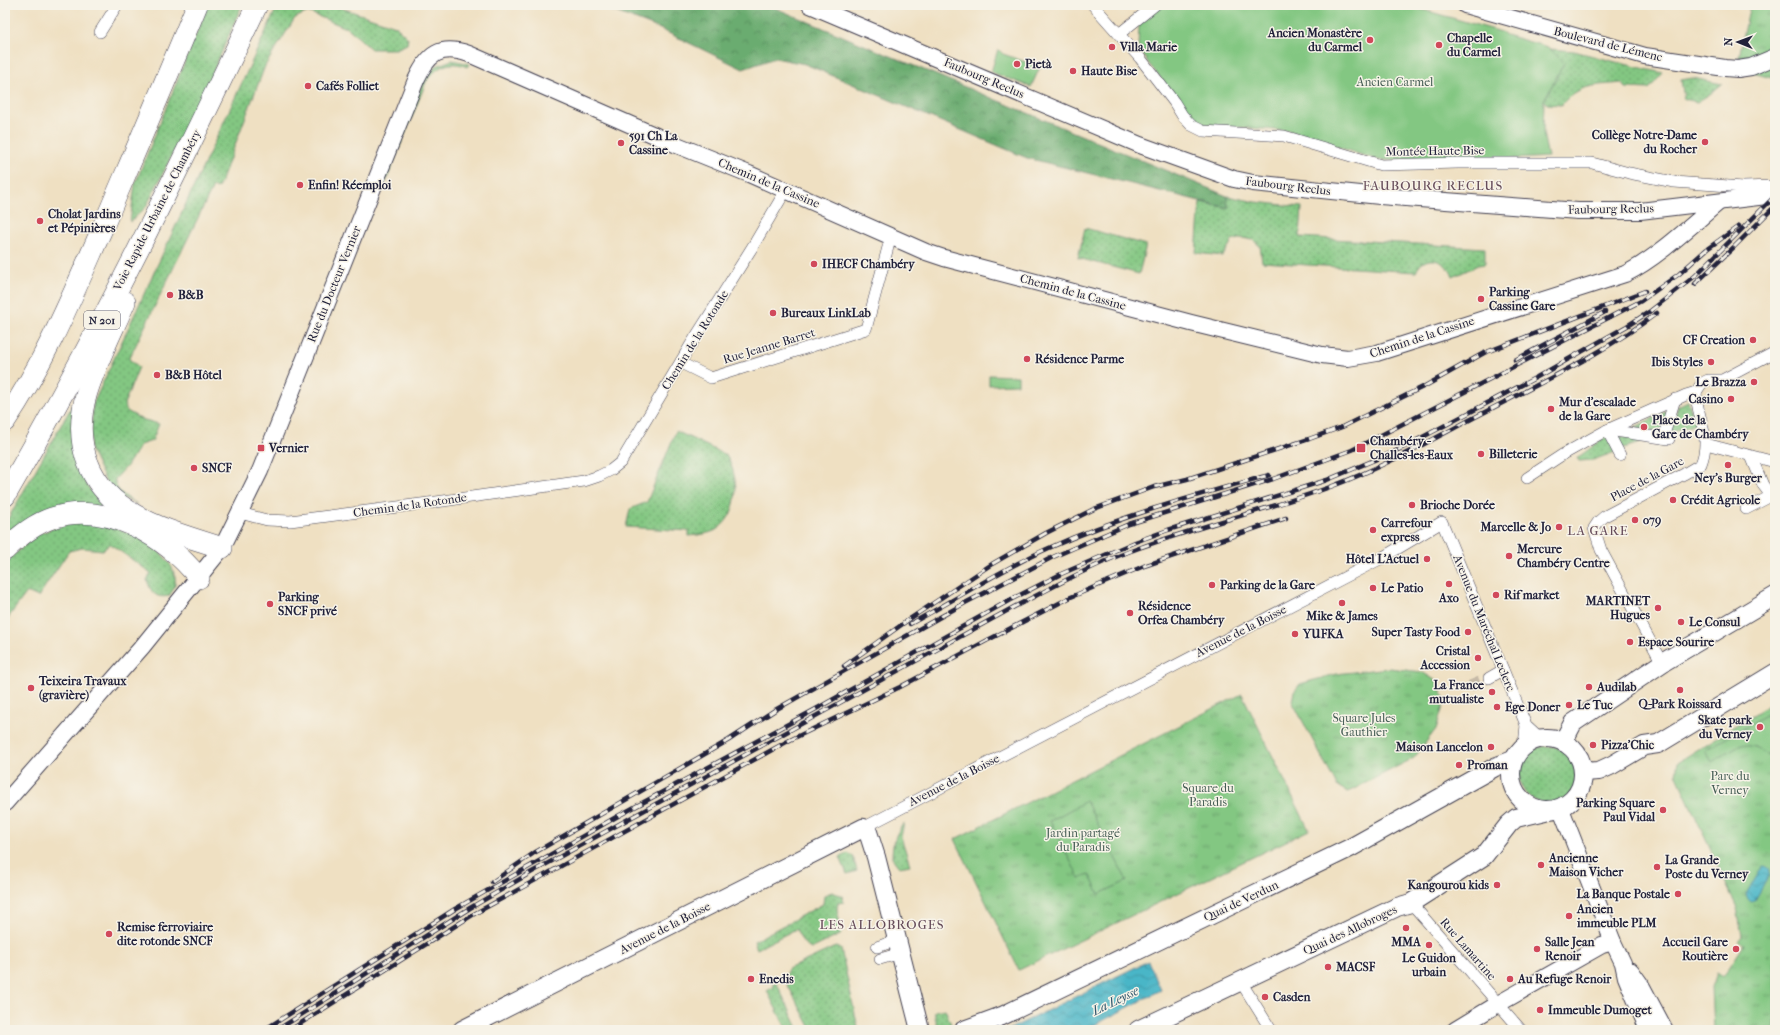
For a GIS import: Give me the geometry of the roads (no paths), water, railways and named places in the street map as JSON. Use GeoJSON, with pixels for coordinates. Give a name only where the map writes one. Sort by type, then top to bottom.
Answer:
{"type":"FeatureCollection","features":[{"type":"Feature","properties":{"kind":"highway","name":"N 201"},"geometry":{"type":"LineString","coordinates":[[5,430],[76,287],[145,130],[197,5]]}},
{"type":"Feature","properties":{"kind":"highway","name":"Voie Rapide Urbaine de Chambéry"},"geometry":{"type":"LineString","coordinates":[[5,496],[148,231],[257,5]]}},
{"type":"Feature","properties":{"kind":"highway"},"geometry":{"type":"LineString","coordinates":[[192,141],[87,392],[81,424],[82,438],[85,456],[93,474],[106,493],[119,504],[138,517],[153,524],[222,548]]}},
{"type":"Feature","properties":{"kind":"highway"},"geometry":{"type":"LineString","coordinates":[[5,421],[26,389]]}},
{"type":"Feature","properties":{"kind":"highway"},"geometry":{"type":"LineString","coordinates":[[5,550],[29,529],[52,518],[75,514],[98,515],[124,522],[148,532],[175,553],[199,578]]}},
{"type":"Feature","properties":{"kind":"main road","name":"Faubourg Reclus"},"geometry":{"type":"LineString","coordinates":[[810,5],[1140,145],[1234,179],[1253,183],[1380,196],[1578,211],[1640,211],[1775,195]]}},
{"type":"Feature","properties":{"kind":"main road","name":"Boulevard de Lémenc"},"geometry":{"type":"LineString","coordinates":[[1465,5],[1645,56],[1738,69],[1751,67],[1775,57]]}},
{"type":"Feature","properties":{"kind":"main road","name":"Chemin de la Cassine"},"geometry":{"type":"LineString","coordinates":[[430,57],[437,52],[449,50],[469,54],[786,190],[926,252],[1216,330],[1322,355],[1348,358],[1377,353],[1625,274],[1637,268],[1725,201]]}},
{"type":"Feature","properties":{"kind":"main road","name":"Rue du Docteur Vernier"},"geometry":{"type":"LineString","coordinates":[[240,513],[260,470],[416,80],[423,66],[430,57]]}},
{"type":"Feature","properties":{"kind":"main road"},"geometry":{"type":"LineString","coordinates":[[7,799],[80,718],[199,578],[222,548],[240,513]]}},
{"type":"Feature","properties":{"kind":"main road"},"geometry":{"type":"LineString","coordinates":[[1564,742],[1573,723],[1662,663],[1775,596]]}},
{"type":"Feature","properties":{"kind":"main road"},"geometry":{"type":"LineString","coordinates":[[1583,772],[1599,771],[1644,746],[1658,744],[1775,673]]}},
{"type":"Feature","properties":{"kind":"main road"},"geometry":{"type":"LineString","coordinates":[[1552,738],[1564,742],[1577,755],[1583,772],[1579,791],[1571,801],[1553,810],[1530,807],[1515,793],[1510,776],[1525,748],[1552,738]]}},
{"type":"Feature","properties":{"kind":"main road","name":"Quai de Verdun"},"geometry":{"type":"LineString","coordinates":[[964,1030],[1002,1016],[1350,848],[1497,766],[1525,748]]}},
{"type":"Feature","properties":{"kind":"main road"},"geometry":{"type":"LineString","coordinates":[[1553,810],[1623,963],[1626,977],[1648,1030]]}},
{"type":"Feature","properties":{"kind":"main road","name":"Quai des Allobroges"},"geometry":{"type":"LineString","coordinates":[[1138,1030],[1397,907],[1411,903],[1484,856],[1509,824],[1516,818],[1553,810]]}},
{"type":"Feature","properties":{"kind":"main road"},"geometry":{"type":"LineString","coordinates":[[863,828],[868,832],[876,856],[920,1030]]}},
{"type":"Feature","properties":{"kind":"main road","name":"Avenue de la Boisse"},"geometry":{"type":"LineString","coordinates":[[462,1030],[863,828]]}},
{"type":"Feature","properties":{"kind":"main road"},"geometry":{"type":"LineString","coordinates":[[1455,1030],[1602,944],[1613,942]]}},
{"type":"Feature","properties":{"kind":"main road"},"geometry":{"type":"LineString","coordinates":[[1623,963],[1634,973],[1641,984],[1665,1030]]}},
{"type":"Feature","properties":{"kind":"street"},"geometry":{"type":"LineString","coordinates":[[100,32],[116,5]]}},
{"type":"Feature","properties":{"kind":"street","name":"Montée Haute Bise"},"geometry":{"type":"LineString","coordinates":[[1093,5],[1120,34],[1174,102],[1182,115],[1191,125],[1203,131],[1284,136],[1380,165],[1466,163],[1592,164],[1653,179],[1743,187],[1775,186]]}},
{"type":"Feature","properties":{"kind":"street"},"geometry":{"type":"LineString","coordinates":[[1120,34],[1155,5]]}},
{"type":"Feature","properties":{"kind":"street","name":"Chemin de la Rotonde"},"geometry":{"type":"LineString","coordinates":[[240,513],[267,520],[290,521],[584,481],[611,470],[621,462],[786,190]]}},
{"type":"Feature","properties":{"kind":"street","name":"Rue Jeanne Barret"},"geometry":{"type":"LineString","coordinates":[[681,363],[711,378],[866,330],[891,236]]}},
{"type":"Feature","properties":{"kind":"street"},"geometry":{"type":"LineString","coordinates":[[1775,352],[1722,380],[1708,380],[1702,383],[1696,392],[1696,404],[1705,433],[1706,444],[1775,462]]}},
{"type":"Feature","properties":{"kind":"street"},"geometry":{"type":"LineString","coordinates":[[1527,478],[1562,455],[1607,430],[1676,399],[1696,392]]}},
{"type":"Feature","properties":{"kind":"street"},"geometry":{"type":"LineString","coordinates":[[1607,430],[1666,438],[1676,399]]}},
{"type":"Feature","properties":{"kind":"street"},"geometry":{"type":"LineString","coordinates":[[1607,430],[1620,455]]}},
{"type":"Feature","properties":{"kind":"street","name":"Place de la Gare"},"geometry":{"type":"LineString","coordinates":[[1662,663],[1604,556],[1595,533],[1595,526],[1605,516],[1701,464],[1706,444]]}},
{"type":"Feature","properties":{"kind":"street"},"geometry":{"type":"LineString","coordinates":[[1746,510],[1773,499],[1763,486],[1751,456]]}},
{"type":"Feature","properties":{"kind":"street","name":"Avenue du Maréchal Leclerc"},"geometry":{"type":"LineString","coordinates":[[1442,522],[1526,725],[1525,748]]}},
{"type":"Feature","properties":{"kind":"street","name":"Avenue de la Boisse"},"geometry":{"type":"LineString","coordinates":[[863,828],[1380,559],[1442,522]]}},
{"type":"Feature","properties":{"kind":"street"},"geometry":{"type":"LineString","coordinates":[[1489,678],[1503,670]]}},
{"type":"Feature","properties":{"kind":"street","name":"Avenue du Maréchal Leclerc"},"geometry":{"type":"LineString","coordinates":[[1525,748],[1526,725]]}},
{"type":"Feature","properties":{"kind":"street","name":"Rue Lamartine"},"geometry":{"type":"LineString","coordinates":[[1411,903],[1522,1030]]}},
{"type":"Feature","properties":{"kind":"street"},"geometry":{"type":"LineString","coordinates":[[877,947],[899,947]]}},
{"type":"Feature","properties":{"kind":"street"},"geometry":{"type":"LineString","coordinates":[[880,959],[899,947]]}},
{"type":"Feature","properties":{"kind":"street"},"geometry":{"type":"LineString","coordinates":[[1241,982],[1271,1030]]}},
{"type":"Feature","properties":{"kind":"water"},"geometry":{"type":"Polygon","coordinates":[[[1763,866],[1769,867],[1769,876],[1755,900],[1751,902],[1747,898],[1746,894],[1763,866]]]}},
{"type":"Feature","properties":{"kind":"water","name":"La Leysse"},"geometry":{"type":"Polygon","coordinates":[[[1148,961],[1161,990],[1085,1030],[1008,1030],[1148,961]]]}},
{"type":"Feature","properties":{"kind":"tunnel"},"geometry":{"type":"LineString","coordinates":[[1470,686],[1489,678]]}},
{"type":"Feature","properties":{"kind":"railway"},"geometry":{"type":"LineString","coordinates":[[264,1030],[455,909],[618,816],[816,709],[1010,600],[1061,574],[1135,542],[1168,530],[1327,480],[1398,450],[1537,377],[1649,312],[1695,276],[1775,196]]}},
{"type":"Feature","properties":{"kind":"railway"},"geometry":{"type":"LineString","coordinates":[[1695,284],[1775,206]]}},
{"type":"Feature","properties":{"kind":"railway"},"geometry":{"type":"LineString","coordinates":[[492,882],[534,853],[729,740],[775,710],[965,603],[1053,557],[1129,524],[1273,479],[1352,450],[1641,301],[1679,274],[1707,249],[1739,226]]}},
{"type":"Feature","properties":{"kind":"railway"},"geometry":{"type":"LineString","coordinates":[[844,666],[911,618],[992,564],[1046,533],[1094,509],[1154,487],[1187,479],[1342,427],[1425,386],[1484,353],[1645,291]]}},
{"type":"Feature","properties":{"kind":"railway"},"geometry":{"type":"LineString","coordinates":[[1515,360],[1605,312]]}},
{"type":"Feature","properties":{"kind":"railway"},"geometry":{"type":"LineString","coordinates":[[277,1030],[470,908],[532,872],[1014,607],[1076,575],[1123,554],[1187,532],[1330,487],[1368,471],[1425,444],[1593,355],[1615,342],[1657,313]]}},
{"type":"Feature","properties":{"kind":"railway"},"geometry":{"type":"LineString","coordinates":[[910,624],[1014,565],[1049,548],[1130,516],[1269,475]]}},
{"type":"Feature","properties":{"kind":"railway"},"geometry":{"type":"LineString","coordinates":[[290,1030],[474,914],[790,740],[900,687],[1071,597],[1144,566],[1286,518]]}},
{"type":"Feature","properties":{"kind":"place","name":"Ancien Monastère du Carmel"},"geometry":{"type":"Point","coordinates":[1370,40]}},
{"type":"Feature","properties":{"kind":"place","name":"Chapelle du Carmel"},"geometry":{"type":"Point","coordinates":[1439,45]}},
{"type":"Feature","properties":{"kind":"place","name":"Villa Marie"},"geometry":{"type":"Point","coordinates":[1112,47]}},
{"type":"Feature","properties":{"kind":"place","name":"Pietà"},"geometry":{"type":"Point","coordinates":[1017,64]}},
{"type":"Feature","properties":{"kind":"place","name":"Haute Bise"},"geometry":{"type":"Point","coordinates":[1073,71]}},
{"type":"Feature","properties":{"kind":"place","name":"Cafés Folliet"},"geometry":{"type":"Point","coordinates":[308,86]}},
{"type":"Feature","properties":{"kind":"place","name":"Collège Notre-Dame du Rocher"},"geometry":{"type":"Point","coordinates":[1705,142]}},
{"type":"Feature","properties":{"kind":"place","name":"591 Ch La Cassine"},"geometry":{"type":"Point","coordinates":[621,143]}},
{"type":"Feature","properties":{"kind":"place","name":"Enfin! Réemploi"},"geometry":{"type":"Point","coordinates":[300,185]}},
{"type":"Feature","properties":{"kind":"place","name":"Cholat Jardins et Pépinières"},"geometry":{"type":"Point","coordinates":[40,221]}},
{"type":"Feature","properties":{"kind":"place","name":"IHECF Chambéry"},"geometry":{"type":"Point","coordinates":[814,264]}},
{"type":"Feature","properties":{"kind":"place","name":"B&B"},"geometry":{"type":"Point","coordinates":[170,295]}},
{"type":"Feature","properties":{"kind":"place","name":"Parking Cassine Gare"},"geometry":{"type":"Point","coordinates":[1481,299]}},
{"type":"Feature","properties":{"kind":"place","name":"Bureaux LinkLab"},"geometry":{"type":"Point","coordinates":[773,313]}},
{"type":"Feature","properties":{"kind":"place","name":"CF Creation"},"geometry":{"type":"Point","coordinates":[1753,340]}},
{"type":"Feature","properties":{"kind":"place","name":"Résidence Parme"},"geometry":{"type":"Point","coordinates":[1027,359]}},
{"type":"Feature","properties":{"kind":"place","name":"Ibis Styles"},"geometry":{"type":"Point","coordinates":[1711,362]}},
{"type":"Feature","properties":{"kind":"place","name":"B&B Hôtel"},"geometry":{"type":"Point","coordinates":[157,375]}},
{"type":"Feature","properties":{"kind":"place","name":"Le Brazza"},"geometry":{"type":"Point","coordinates":[1754,382]}},
{"type":"Feature","properties":{"kind":"place","name":"Casino"},"geometry":{"type":"Point","coordinates":[1731,399]}},
{"type":"Feature","properties":{"kind":"place","name":"Mur d'escalade de la Gare"},"geometry":{"type":"Point","coordinates":[1551,409]}},
{"type":"Feature","properties":{"kind":"place","name":"Place de la Gare de Chambéry"},"geometry":{"type":"Point","coordinates":[1644,427]}},
{"type":"Feature","properties":{"kind":"place","name":"Vernier"},"geometry":{"type":"Point","coordinates":[261,448]}},
{"type":"Feature","properties":{"kind":"place","name":"Chambéry - Challes-les-Eaux"},"geometry":{"type":"Point","coordinates":[1361,448]}},
{"type":"Feature","properties":{"kind":"place","name":"Billeterie"},"geometry":{"type":"Point","coordinates":[1481,454]}},
{"type":"Feature","properties":{"kind":"place","name":"Ney's Burger"},"geometry":{"type":"Point","coordinates":[1728,465]}},
{"type":"Feature","properties":{"kind":"place","name":"SNCF"},"geometry":{"type":"Point","coordinates":[194,468]}},
{"type":"Feature","properties":{"kind":"place","name":"Crédit Agricole"},"geometry":{"type":"Point","coordinates":[1673,500]}},
{"type":"Feature","properties":{"kind":"place","name":"Brioche Dorée"},"geometry":{"type":"Point","coordinates":[1412,505]}},
{"type":"Feature","properties":{"kind":"place","name":"o79"},"geometry":{"type":"Point","coordinates":[1635,520]}},
{"type":"Feature","properties":{"kind":"place","name":"Marcelle & Jo"},"geometry":{"type":"Point","coordinates":[1559,527]}},
{"type":"Feature","properties":{"kind":"place","name":"Carrefour express"},"geometry":{"type":"Point","coordinates":[1373,530]}},
{"type":"Feature","properties":{"kind":"place","name":"Mercure Chambéry Centre"},"geometry":{"type":"Point","coordinates":[1509,556]}},
{"type":"Feature","properties":{"kind":"place","name":"Hôtel L'Actuel"},"geometry":{"type":"Point","coordinates":[1427,559]}},
{"type":"Feature","properties":{"kind":"place","name":"Axo"},"geometry":{"type":"Point","coordinates":[1449,584]}},
{"type":"Feature","properties":{"kind":"place","name":"Parking de la Gare"},"geometry":{"type":"Point","coordinates":[1212,585]}},
{"type":"Feature","properties":{"kind":"place","name":"Le Patio"},"geometry":{"type":"Point","coordinates":[1373,588]}},
{"type":"Feature","properties":{"kind":"place","name":"Rif market"},"geometry":{"type":"Point","coordinates":[1496,595]}},
{"type":"Feature","properties":{"kind":"place","name":"Mike & James"},"geometry":{"type":"Point","coordinates":[1342,603]}},
{"type":"Feature","properties":{"kind":"place","name":"Parking SNCF privé"},"geometry":{"type":"Point","coordinates":[270,604]}},
{"type":"Feature","properties":{"kind":"place","name":"MARTINET Hugues"},"geometry":{"type":"Point","coordinates":[1658,608]}},
{"type":"Feature","properties":{"kind":"place","name":"Résidence Orfea Chambéry"},"geometry":{"type":"Point","coordinates":[1130,613]}},
{"type":"Feature","properties":{"kind":"place","name":"Le Consul"},"geometry":{"type":"Point","coordinates":[1681,622]}},
{"type":"Feature","properties":{"kind":"place","name":"Super Tasty Food"},"geometry":{"type":"Point","coordinates":[1468,632]}},
{"type":"Feature","properties":{"kind":"place","name":"YUFKA"},"geometry":{"type":"Point","coordinates":[1295,634]}},
{"type":"Feature","properties":{"kind":"place","name":"Espace Sourire"},"geometry":{"type":"Point","coordinates":[1630,642]}},
{"type":"Feature","properties":{"kind":"place","name":"Cristal Accession"},"geometry":{"type":"Point","coordinates":[1478,658]}},
{"type":"Feature","properties":{"kind":"place","name":"Audilab"},"geometry":{"type":"Point","coordinates":[1589,687]}},
{"type":"Feature","properties":{"kind":"place","name":"Teixeira Travaux (gravière)"},"geometry":{"type":"Point","coordinates":[31,688]}},
{"type":"Feature","properties":{"kind":"place","name":"Q-Park Roissard"},"geometry":{"type":"Point","coordinates":[1680,690]}},
{"type":"Feature","properties":{"kind":"place","name":"La France mutualiste"},"geometry":{"type":"Point","coordinates":[1492,692]}},
{"type":"Feature","properties":{"kind":"place","name":"Le Tuc"},"geometry":{"type":"Point","coordinates":[1569,705]}},
{"type":"Feature","properties":{"kind":"place","name":"Ege Doner"},"geometry":{"type":"Point","coordinates":[1497,707]}},
{"type":"Feature","properties":{"kind":"place","name":"Skate park du Verney"},"geometry":{"type":"Point","coordinates":[1760,727]}},
{"type":"Feature","properties":{"kind":"place","name":"Pizza'Chic"},"geometry":{"type":"Point","coordinates":[1593,745]}},
{"type":"Feature","properties":{"kind":"place","name":"Maison Lancelon"},"geometry":{"type":"Point","coordinates":[1491,747]}},
{"type":"Feature","properties":{"kind":"place","name":"Proman"},"geometry":{"type":"Point","coordinates":[1459,765]}},
{"type":"Feature","properties":{"kind":"place","name":"Parking Square Paul Vidal"},"geometry":{"type":"Point","coordinates":[1663,810]}},
{"type":"Feature","properties":{"kind":"place","name":"Ancienne Maison Vicher"},"geometry":{"type":"Point","coordinates":[1541,865]}},
{"type":"Feature","properties":{"kind":"place","name":"La Grande Poste du Verney"},"geometry":{"type":"Point","coordinates":[1657,867]}},
{"type":"Feature","properties":{"kind":"place","name":"Kangourou kids"},"geometry":{"type":"Point","coordinates":[1497,885]}},
{"type":"Feature","properties":{"kind":"place","name":"La Banque Postale"},"geometry":{"type":"Point","coordinates":[1678,894]}},
{"type":"Feature","properties":{"kind":"place","name":"Ancien immeuble PLM"},"geometry":{"type":"Point","coordinates":[1569,916]}},
{"type":"Feature","properties":{"kind":"place","name":"MMA"},"geometry":{"type":"Point","coordinates":[1406,928]}},
{"type":"Feature","properties":{"kind":"place","name":"Remise ferroviaire dite rotonde SNCF"},"geometry":{"type":"Point","coordinates":[109,934]}},
{"type":"Feature","properties":{"kind":"place","name":"Le Guidon urbain"},"geometry":{"type":"Point","coordinates":[1429,945]}},
{"type":"Feature","properties":{"kind":"place","name":"Salle Jean Renoir"},"geometry":{"type":"Point","coordinates":[1537,949]}},
{"type":"Feature","properties":{"kind":"place","name":"Accueil Gare Routière"},"geometry":{"type":"Point","coordinates":[1736,949]}},
{"type":"Feature","properties":{"kind":"place","name":"MACSF"},"geometry":{"type":"Point","coordinates":[1328,967]}},
{"type":"Feature","properties":{"kind":"place","name":"Enedis"},"geometry":{"type":"Point","coordinates":[751,979]}},
{"type":"Feature","properties":{"kind":"place","name":"Au Refuge Renoir"},"geometry":{"type":"Point","coordinates":[1510,979]}},
{"type":"Feature","properties":{"kind":"place","name":"Casden"},"geometry":{"type":"Point","coordinates":[1265,997]}},
{"type":"Feature","properties":{"kind":"place","name":"Immeuble Dumoget"},"geometry":{"type":"Point","coordinates":[1540,1010]}},
{"type":"Feature","properties":{"kind":"district","name":"FAUBOURG RECLUS"},"geometry":{"type":"Point","coordinates":[1433,185]}},
{"type":"Feature","properties":{"kind":"district","name":"LA GARE"},"geometry":{"type":"Point","coordinates":[1598,530]}},
{"type":"Feature","properties":{"kind":"district","name":"LES ALLOBROGES"},"geometry":{"type":"Point","coordinates":[882,924]}},
{"type":"Feature","properties":{"kind":"park label","name":"Ancien Carmel"},"geometry":{"type":"Point","coordinates":[1395,82]}},
{"type":"Feature","properties":{"kind":"park label","name":"Square Jules Gauthier"},"geometry":{"type":"Point","coordinates":[1364,725]}},
{"type":"Feature","properties":{"kind":"park label","name":"Parc du Verney"},"geometry":{"type":"Point","coordinates":[1730,783]}},
{"type":"Feature","properties":{"kind":"park label","name":"Square du Paradis"},"geometry":{"type":"Point","coordinates":[1208,795]}},
{"type":"Feature","properties":{"kind":"park label","name":"Jardin partagé du Paradis"},"geometry":{"type":"Point","coordinates":[1083,840]}}]}
